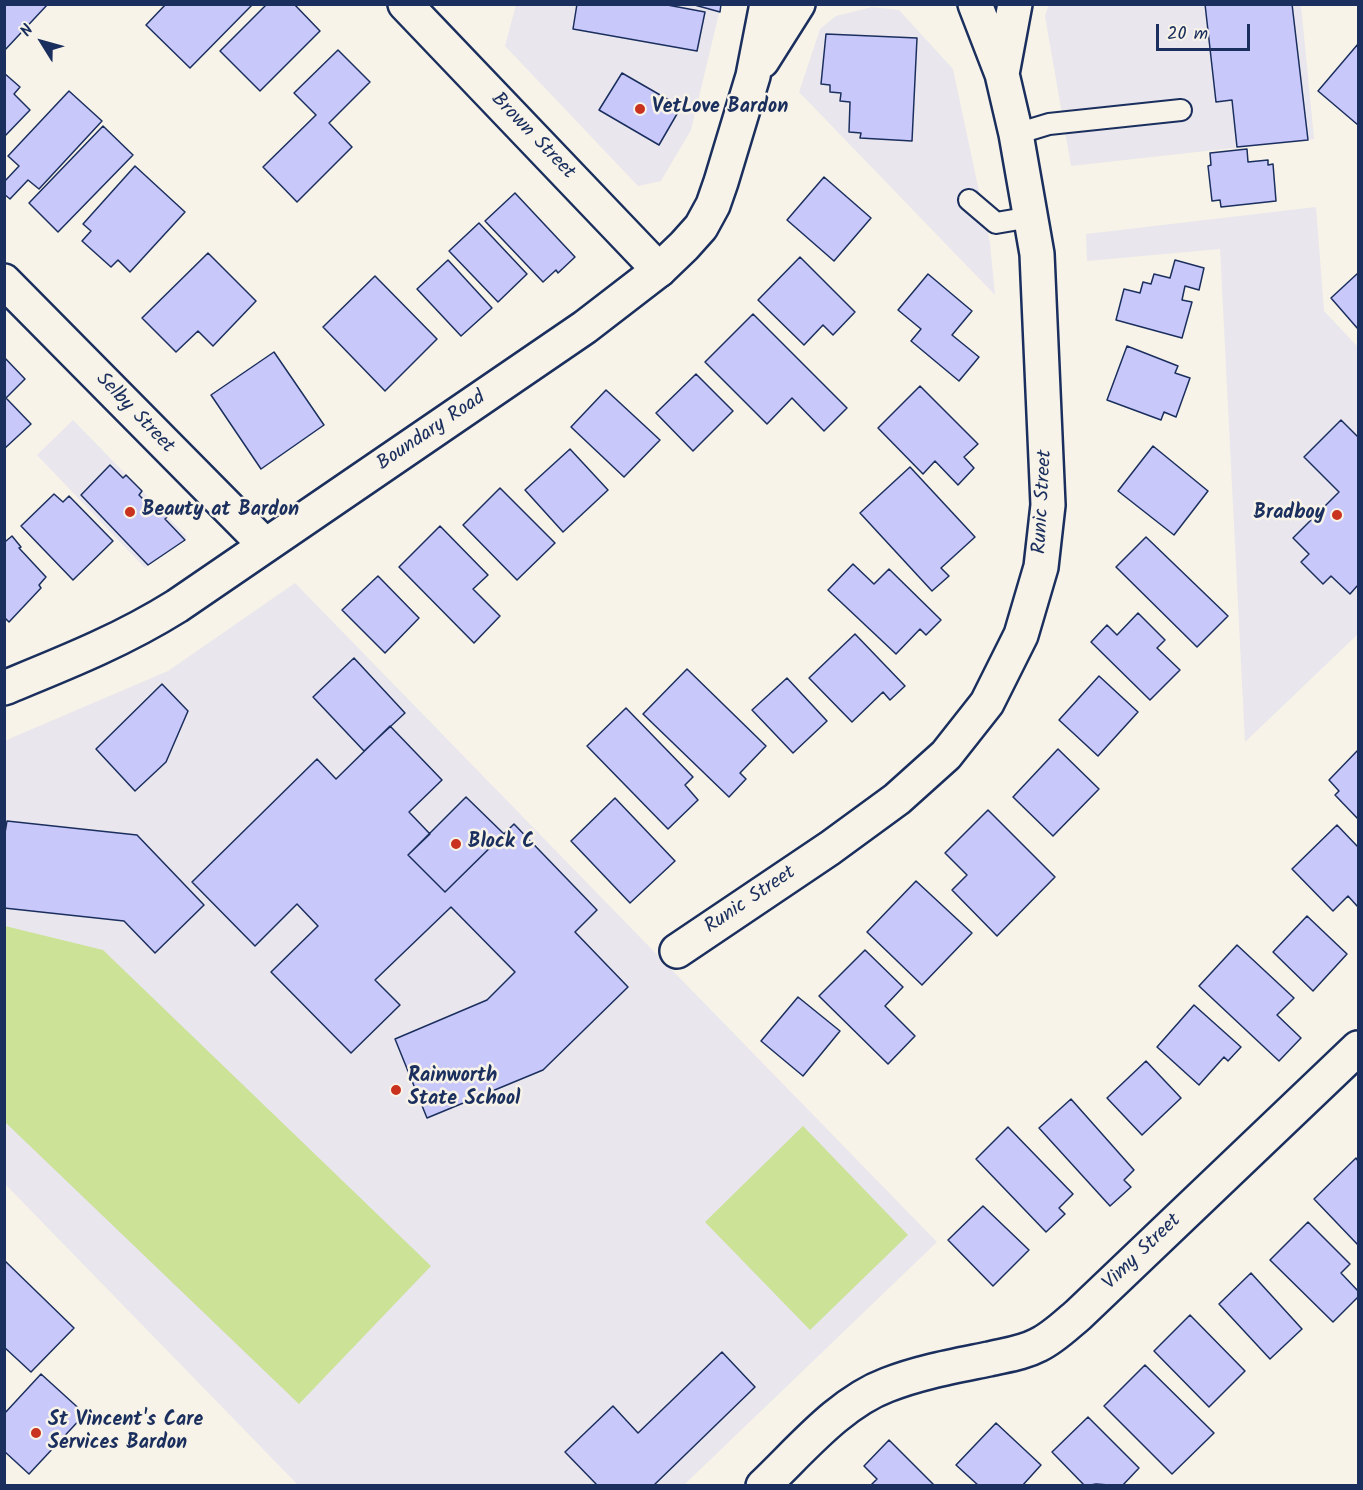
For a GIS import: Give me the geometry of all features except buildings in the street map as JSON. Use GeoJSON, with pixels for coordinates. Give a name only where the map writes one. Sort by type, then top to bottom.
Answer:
{"type":"FeatureCollection","features":[{"type":"Feature","properties":{"kind":"street","name":"Brown Street"},"geometry":{"type":"LineString","coordinates":[[405,4],[659,270]]}},
{"type":"Feature","properties":{"kind":"street","name":"Boundary Road"},"geometry":{"type":"LineString","coordinates":[[4,688],[102,648],[138,630],[177,606],[585,327],[659,270],[701,227],[713,205],[753,76],[766,4]]}},
{"type":"Feature","properties":{"kind":"street","name":"Boundary Road"},"geometry":{"type":"LineString","coordinates":[[753,76],[798,4]]}},
{"type":"Feature","properties":{"kind":"street","name":"Runic Street"},"geometry":{"type":"LineString","coordinates":[[677,951],[897,800],[946,755],[987,703],[1022,635],[1041,567],[1048,504],[1037,254],[1016,134],[1002,74],[975,4]]}},
{"type":"Feature","properties":{"kind":"street","name":"Runic Street"},"geometry":{"type":"LineString","coordinates":[[1002,74],[1015,4]]}},
{"type":"Feature","properties":{"kind":"street","name":"Selby Street"},"geometry":{"type":"LineString","coordinates":[[4,281],[265,545]]}},
{"type":"Feature","properties":{"kind":"street","name":"Vimy Street"},"geometry":{"type":"LineString","coordinates":[[763,1485],[859,1398],[886,1385],[922,1374],[1038,1346],[1053,1336],[1078,1315],[1359,1048]]}},
{"type":"Feature","properties":{"kind":"lane"},"geometry":{"type":"LineString","coordinates":[[1016,134],[1049,124],[1181,110]]}},
{"type":"Feature","properties":{"kind":"lane"},"geometry":{"type":"LineString","coordinates":[[969,200],[996,223],[1031,217]]}},
{"type":"Feature","properties":{"kind":"shaded area"},"geometry":{"type":"Polygon","coordinates":[[[1049,4],[1301,5],[1314,139],[1071,166],[1045,16],[1049,4]]]}},
{"type":"Feature","properties":{"kind":"shaded area"},"geometry":{"type":"Polygon","coordinates":[[[516,5],[721,5],[691,130],[661,181],[638,186],[505,46],[516,5]]]}},
{"type":"Feature","properties":{"kind":"shaded area"},"geometry":{"type":"Polygon","coordinates":[[[872,7],[899,10],[953,69],[990,243],[995,295],[799,92],[820,29],[836,16],[872,7]]]}},
{"type":"Feature","properties":{"kind":"shaded area"},"geometry":{"type":"Polygon","coordinates":[[[1316,207],[1324,311],[1358,347],[1358,634],[1245,742],[1220,249],[1087,261],[1086,234],[1316,207]]]}},
{"type":"Feature","properties":{"kind":"shaded area"},"geometry":{"type":"Polygon","coordinates":[[[73,420],[187,537],[145,568],[37,455],[73,420]]]}},
{"type":"Feature","properties":{"kind":"shaded area","name":"Rainworth State School"},"geometry":{"type":"Polygon","coordinates":[[[295,583],[937,1242],[684,1485],[298,1485],[5,1184],[4,741],[168,671],[295,583]]]}},
{"type":"Feature","properties":{"kind":"green space"},"geometry":{"type":"Polygon","coordinates":[[[5,926],[103,950],[431,1266],[299,1404],[5,1122],[5,926]]]}},
{"type":"Feature","properties":{"kind":"green space"},"geometry":{"type":"Polygon","coordinates":[[[803,1126],[908,1235],[810,1330],[705,1222],[803,1126]]]}},
{"type":"Feature","properties":{"kind":"place","name":"VetLove Bardon"},"geometry":{"type":"Point","coordinates":[640,109]}},
{"type":"Feature","properties":{"kind":"place","name":"Beauty at Bardon"},"geometry":{"type":"Point","coordinates":[130,512]}},
{"type":"Feature","properties":{"kind":"place","name":"Bradboy"},"geometry":{"type":"Point","coordinates":[1337,515]}},
{"type":"Feature","properties":{"kind":"place","name":"Block C"},"geometry":{"type":"Point","coordinates":[456,844]}},
{"type":"Feature","properties":{"kind":"place","name":"Rainworth State School"},"geometry":{"type":"Point","coordinates":[396,1090]}},
{"type":"Feature","properties":{"kind":"place","name":"St Vincent's Care Services Bardon"},"geometry":{"type":"Point","coordinates":[36,1433]}}]}
